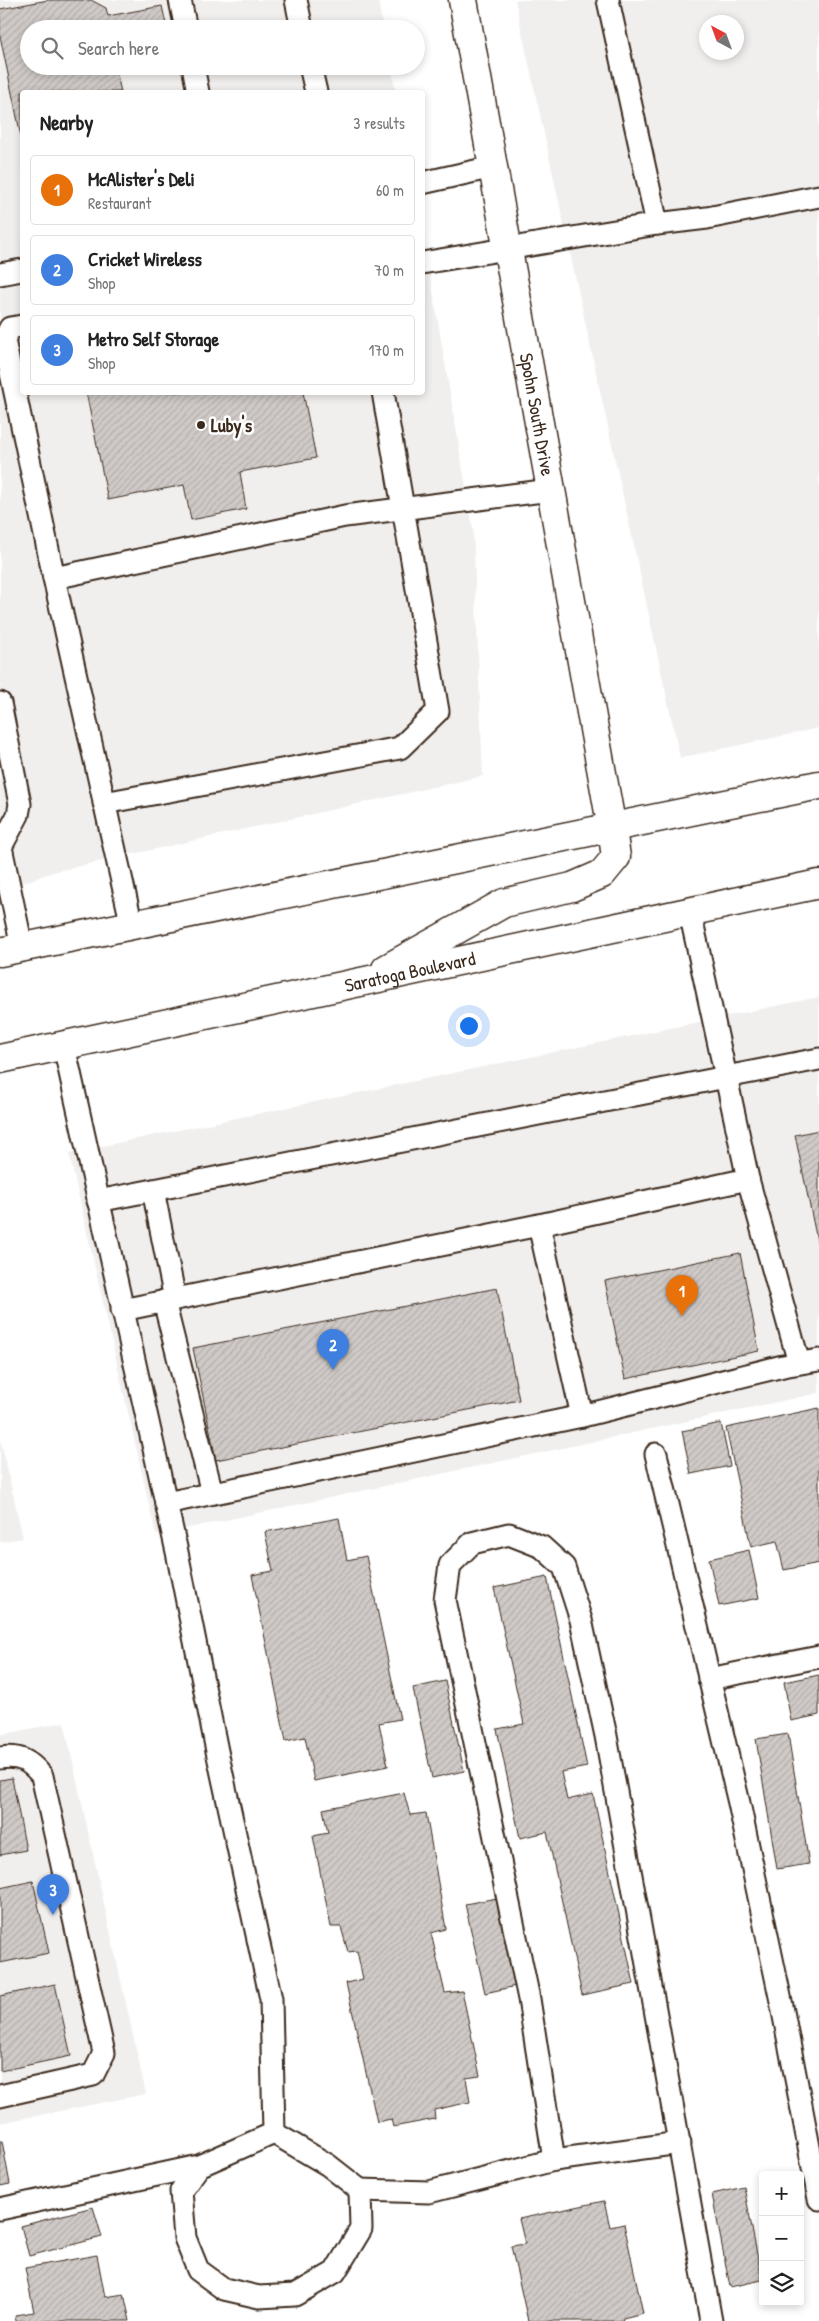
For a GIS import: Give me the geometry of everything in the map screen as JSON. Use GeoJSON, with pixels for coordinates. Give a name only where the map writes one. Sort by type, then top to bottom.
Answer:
{"type":"FeatureCollection","features":[{"type":"Feature","properties":{"kind":"main road","name":"Spohn South Drive"},"geometry":{"type":"LineString","coordinates":[[361,983],[504,903],[572,888],[602,874],[616,857],[464,0]]}},
{"type":"Feature","properties":{"kind":"main road"},"geometry":{"type":"LineString","coordinates":[[11,950],[612,829],[819,785]]}},
{"type":"Feature","properties":{"kind":"main road","name":"Saratoga Boulevard"},"geometry":{"type":"LineString","coordinates":[[0,1059],[819,884]]}},
{"type":"Feature","properties":{"kind":"lane"},"geometry":{"type":"LineString","coordinates":[[180,0],[184,20]]}},
{"type":"Feature","properties":{"kind":"lane"},"geometry":{"type":"LineString","coordinates":[[296,0],[300,20]]}},
{"type":"Feature","properties":{"kind":"lane"},"geometry":{"type":"LineString","coordinates":[[608,0],[657,224]]}},
{"type":"Feature","properties":{"kind":"lane"},"geometry":{"type":"LineString","coordinates":[[195,75],[198,90]]}},
{"type":"Feature","properties":{"kind":"lane"},"geometry":{"type":"LineString","coordinates":[[312,75],[316,90]]}},
{"type":"Feature","properties":{"kind":"lane"},"geometry":{"type":"LineString","coordinates":[[425,182],[493,168]]}},
{"type":"Feature","properties":{"kind":"lane"},"geometry":{"type":"LineString","coordinates":[[425,262],[657,224],[707,218],[819,196]]}},
{"type":"Feature","properties":{"kind":"lane"},"geometry":{"type":"LineString","coordinates":[[0,274],[20,270]]}},
{"type":"Feature","properties":{"kind":"lane"},"geometry":{"type":"LineString","coordinates":[[20,326],[10,328],[4,340],[54,578],[132,926]]}},
{"type":"Feature","properties":{"kind":"lane"},"geometry":{"type":"LineString","coordinates":[[104,803],[400,748],[438,711],[384,395]]}},
{"type":"Feature","properties":{"kind":"lane"},"geometry":{"type":"LineString","coordinates":[[54,578],[345,516],[404,507],[551,490]]}},
{"type":"Feature","properties":{"kind":"lane"},"geometry":{"type":"LineString","coordinates":[[0,703],[20,804],[18,814],[1,848],[11,950]]}},
{"type":"Feature","properties":{"kind":"lane"},"geometry":{"type":"LineString","coordinates":[[166,1503],[582,1416],[809,1362],[748,1178],[690,912]]}},
{"type":"Feature","properties":{"kind":"lane"},"geometry":{"type":"LineString","coordinates":[[64,1046],[166,1503],[271,1999],[274,2133]]}},
{"type":"Feature","properties":{"kind":"lane"},"geometry":{"type":"LineString","coordinates":[[98,1201],[819,1059]]}},
{"type":"Feature","properties":{"kind":"lane"},"geometry":{"type":"LineString","coordinates":[[122,1310],[539,1225],[748,1178]]}},
{"type":"Feature","properties":{"kind":"lane"},"geometry":{"type":"LineString","coordinates":[[153,1190],[170,1300],[212,1494]]}},
{"type":"Feature","properties":{"kind":"lane"},"geometry":{"type":"LineString","coordinates":[[539,1225],[582,1416]]}},
{"type":"Feature","properties":{"kind":"lane"},"geometry":{"type":"LineString","coordinates":[[656,1454],[739,1803],[782,2006],[819,2199]]}},
{"type":"Feature","properties":{"kind":"lane"},"geometry":{"type":"LineString","coordinates":[[554,2160],[529,1999],[444,1600],[450,1565],[472,1543],[510,1534],[542,1547],[564,1567],[581,1620],[606,1736],[712,2321]]}},
{"type":"Feature","properties":{"kind":"lane"},"geometry":{"type":"LineString","coordinates":[[710,1679],[819,1657]]}},
{"type":"Feature","properties":{"kind":"lane"},"geometry":{"type":"LineString","coordinates":[[0,1758],[9,1757],[31,1762],[42,1776],[104,2052],[93,2075],[0,2096]]}},
{"type":"Feature","properties":{"kind":"lane"},"geometry":{"type":"LineString","coordinates":[[0,2209],[199,2166],[274,2133]]}},
{"type":"Feature","properties":{"kind":"lane"},"geometry":{"type":"LineString","coordinates":[[274,2133],[328,2165],[360,2190],[429,2192],[554,2160],[680,2143]]}},
{"type":"Feature","properties":{"kind":"lane"},"geometry":{"type":"LineString","coordinates":[[199,2166],[180,2191],[185,2238],[198,2270],[224,2290],[259,2297],[295,2295],[335,2272],[361,2229],[360,2190]]}},
{"type":"Feature","properties":{"kind":"shaded area"},"geometry":{"type":"Polygon","coordinates":[[[0,0],[378,0],[381,20],[20,20],[20,75],[393,75],[396,90],[20,90],[20,395],[425,395],[425,245],[473,529],[483,776],[53,872],[0,891],[0,0]]]}},
{"type":"Feature","properties":{"kind":"shaded area"},"geometry":{"type":"Polygon","coordinates":[[[515,0],[819,0],[819,728],[680,758],[515,0]]]}},
{"type":"Feature","properties":{"kind":"shaded area"},"geometry":{"type":"Polygon","coordinates":[[[819,997],[819,1393],[156,1535],[69,1153],[819,997]]]}},
{"type":"Feature","properties":{"kind":"shaded area"},"geometry":{"type":"Polygon","coordinates":[[[0,1437],[23,1538],[0,1542],[0,1437]]]}},
{"type":"Feature","properties":{"kind":"shaded area"},"geometry":{"type":"Polygon","coordinates":[[[64,1722],[146,2094],[0,2123],[0,1735],[64,1722]]]}},
{"type":"Feature","properties":{"kind":"building"},"geometry":{"type":"Polygon","coordinates":[[[48,0],[91,0],[106,8],[108,16],[162,6],[165,20],[20,20],[20,75],[117,75],[121,90],[20,90],[20,131],[0,36],[0,9],[48,0]]]}},
{"type":"Feature","properties":{"kind":"building","name":"Luby's"},"geometry":{"type":"Polygon","coordinates":[[[87,395],[304,395],[316,458],[240,472],[246,509],[191,520],[184,485],[108,500],[87,395]]]}},
{"type":"Feature","properties":{"kind":"building"},"geometry":{"type":"Polygon","coordinates":[[[819,1130],[819,1250],[795,1135],[819,1130]]]}},
{"type":"Feature","properties":{"kind":"building"},"geometry":{"type":"Polygon","coordinates":[[[740,1253],[759,1351],[625,1379],[605,1281],[740,1253]]]}},
{"type":"Feature","properties":{"kind":"building"},"geometry":{"type":"Polygon","coordinates":[[[497,1288],[519,1400],[216,1460],[193,1348],[497,1288]]]}},
{"type":"Feature","properties":{"kind":"building"},"geometry":{"type":"Polygon","coordinates":[[[819,1408],[819,1563],[784,1570],[777,1541],[751,1547],[726,1428],[819,1408]]]}},
{"type":"Feature","properties":{"kind":"building"},"geometry":{"type":"Polygon","coordinates":[[[721,1423],[730,1466],[691,1474],[682,1431],[721,1423]]]}},
{"type":"Feature","properties":{"kind":"building"},"geometry":{"type":"Polygon","coordinates":[[[339,1518],[347,1560],[366,1556],[400,1719],[379,1723],[388,1766],[314,1781],[305,1737],[286,1741],[252,1575],[273,1571],[265,1532],[339,1518]]]}},
{"type":"Feature","properties":{"kind":"building"},"geometry":{"type":"Polygon","coordinates":[[[749,1550],[759,1598],[719,1606],[709,1559],[749,1550]]]}},
{"type":"Feature","properties":{"kind":"building"},"geometry":{"type":"Polygon","coordinates":[[[547,1577],[587,1767],[561,1772],[567,1800],[593,1794],[634,1984],[582,1995],[547,1832],[520,1838],[497,1729],[524,1724],[494,1588],[547,1577]]]}},
{"type":"Feature","properties":{"kind":"building"},"geometry":{"type":"Polygon","coordinates":[[[819,1675],[819,1715],[791,1721],[784,1682],[819,1675]]]}},
{"type":"Feature","properties":{"kind":"building"},"geometry":{"type":"Polygon","coordinates":[[[445,1681],[464,1771],[432,1778],[413,1688],[445,1681]]]}},
{"type":"Feature","properties":{"kind":"building"},"geometry":{"type":"Polygon","coordinates":[[[788,1734],[809,1864],[777,1869],[756,1739],[788,1734]]]}},
{"type":"Feature","properties":{"kind":"building"},"geometry":{"type":"Polygon","coordinates":[[[12,1778],[26,1850],[0,1855],[0,1780],[12,1778]]]}},
{"type":"Feature","properties":{"kind":"building"},"geometry":{"type":"Polygon","coordinates":[[[404,1793],[410,1815],[426,1813],[446,1929],[431,1933],[445,1993],[462,1991],[480,2076],[466,2078],[470,2102],[434,2110],[435,2119],[393,2127],[391,2119],[377,2122],[346,1983],[363,1979],[357,1951],[348,1952],[341,1927],[331,1927],[313,1836],[328,1833],[323,1809],[404,1793]]]}},
{"type":"Feature","properties":{"kind":"building"},"geometry":{"type":"Polygon","coordinates":[[[33,1881],[49,1953],[0,1963],[0,1888],[33,1881]]]}},
{"type":"Feature","properties":{"kind":"building"},"geometry":{"type":"Polygon","coordinates":[[[497,1898],[516,1986],[485,1993],[465,1904],[497,1898]]]}},
{"type":"Feature","properties":{"kind":"building"},"geometry":{"type":"Polygon","coordinates":[[[55,1984],[71,2056],[0,2071],[0,1996],[55,1984]]]}},
{"type":"Feature","properties":{"kind":"building"},"geometry":{"type":"Polygon","coordinates":[[[0,2141],[2,2141],[10,2184],[0,2186],[0,2141]]]}},
{"type":"Feature","properties":{"kind":"building"},"geometry":{"type":"Polygon","coordinates":[[[744,2187],[759,2264],[759,2281],[730,2287],[712,2194],[744,2187]]]}},
{"type":"Feature","properties":{"kind":"building"},"geometry":{"type":"Polygon","coordinates":[[[604,2201],[610,2227],[624,2224],[643,2313],[623,2318],[622,2321],[528,2321],[511,2246],[525,2244],[519,2219],[604,2201]]]}},
{"type":"Feature","properties":{"kind":"building"},"geometry":{"type":"Polygon","coordinates":[[[93,2207],[102,2237],[29,2256],[21,2226],[93,2207]]]}},
{"type":"Feature","properties":{"kind":"building"},"geometry":{"type":"Polygon","coordinates":[[[97,2255],[105,2297],[124,2294],[130,2321],[16,2321],[15,2315],[34,2312],[25,2268],[97,2255]]]}},
{"type":"Feature","properties":{"kind":"place","name":"Luby's"},"geometry":{"type":"Point","coordinates":[201,425]}},
{"type":"Feature","properties":{"kind":"place","name":"McAlister's Deli"},"geometry":{"type":"Point","coordinates":[682,1316]}},
{"type":"Feature","properties":{"kind":"place","name":"Cricket Wireless"},"geometry":{"type":"Point","coordinates":[333,1370]}},
{"type":"Feature","properties":{"kind":"place","name":"Metro Self Storage"},"geometry":{"type":"Point","coordinates":[53,1915]}}]}
